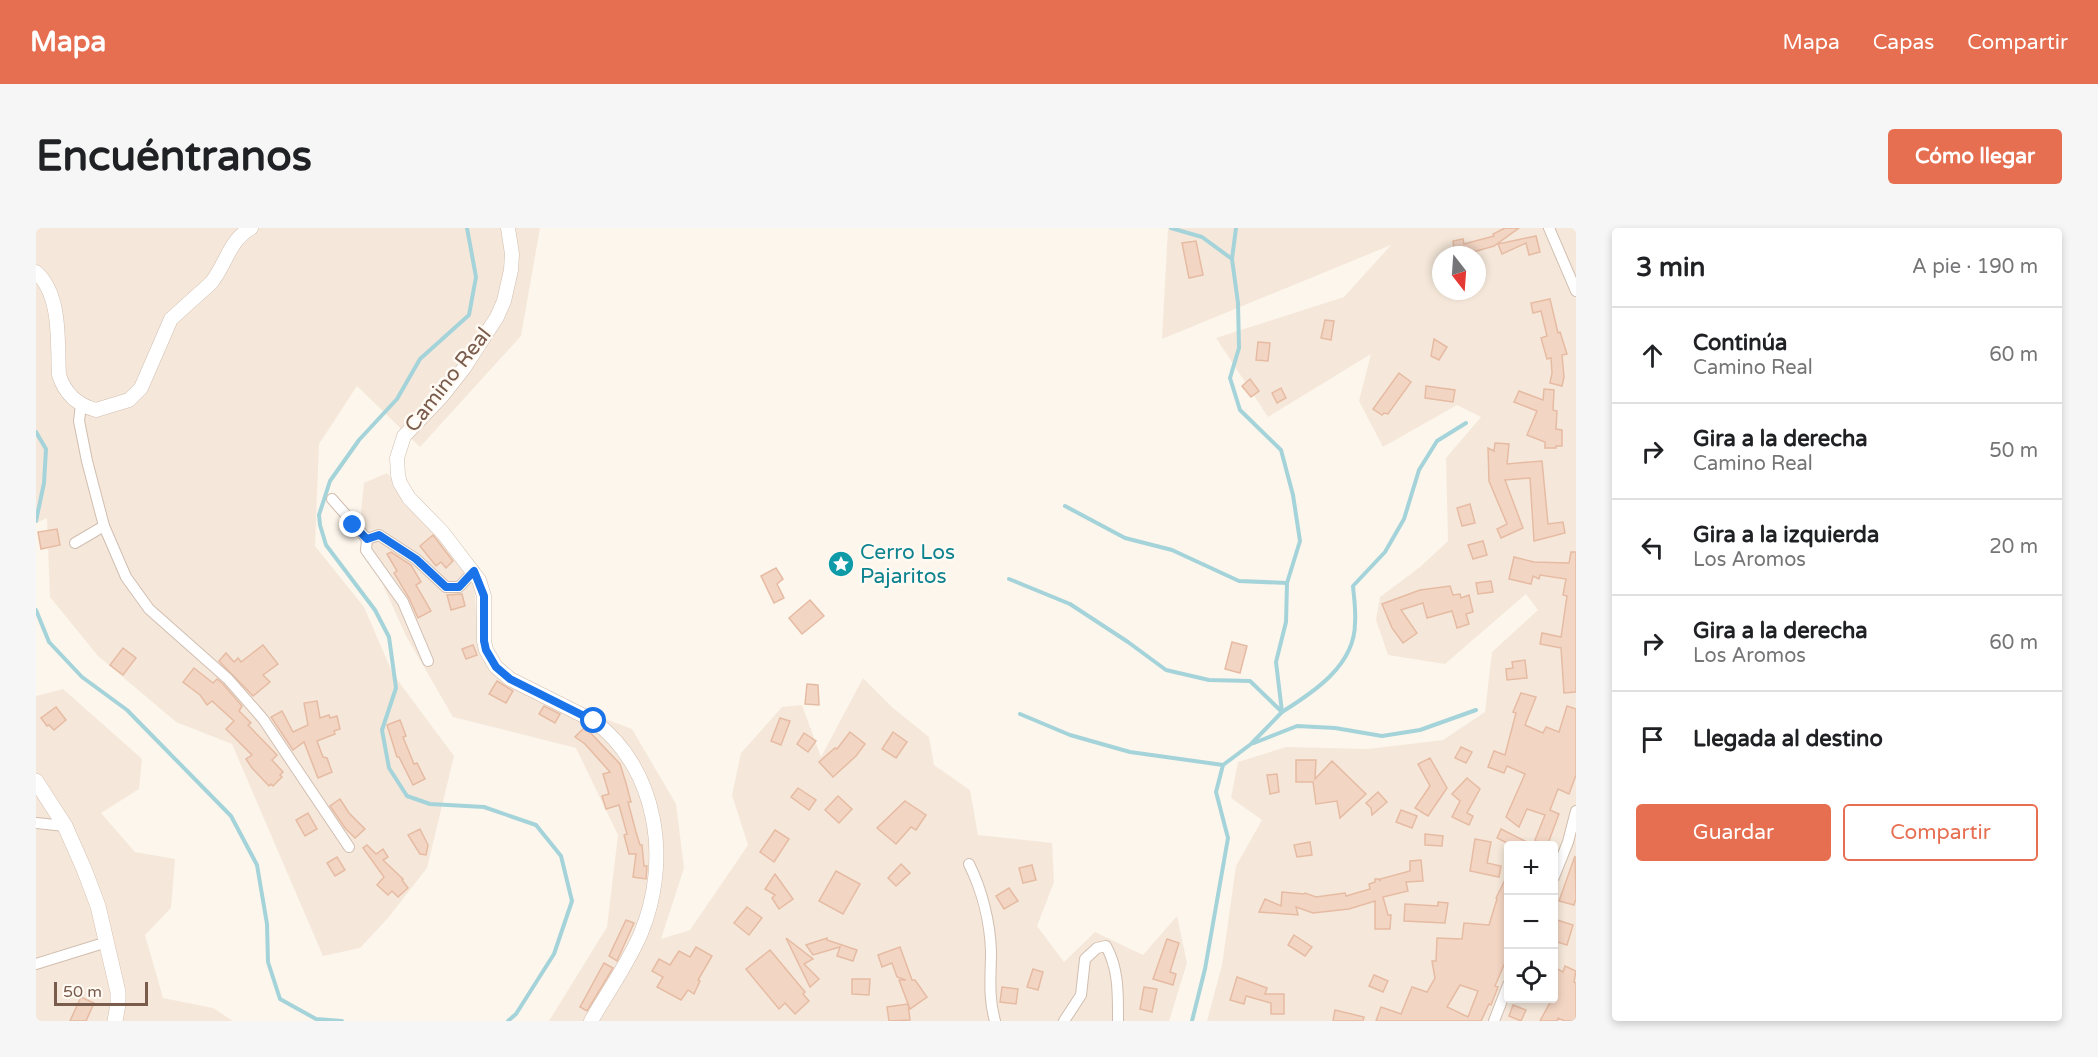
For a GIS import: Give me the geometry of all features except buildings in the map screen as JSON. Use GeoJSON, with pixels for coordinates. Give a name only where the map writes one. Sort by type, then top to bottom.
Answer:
{"type":"FeatureCollection","features":[{"type":"Feature","properties":{"kind":"main road"},"geometry":{"type":"LineString","coordinates":[[36,781],[65,826],[98,906],[118,993],[119,1019]]}},
{"type":"Feature","properties":{"kind":"street"},"geometry":{"type":"LineString","coordinates":[[36,272],[50,290],[55,308],[61,382],[69,394],[81,405],[96,410],[129,400],[141,388],[171,319],[211,283],[235,241],[251,228]]}},
{"type":"Feature","properties":{"kind":"street","name":"Camino Real"},"geometry":{"type":"LineString","coordinates":[[508,228],[512,254],[504,302],[457,377],[442,396],[408,430],[401,442],[397,458],[398,475],[404,491],[474,571],[484,596],[486,650],[496,667],[510,679],[594,721],[630,758],[643,784],[657,847],[656,881],[640,935],[591,1021]]}},
{"type":"Feature","properties":{"kind":"street"},"geometry":{"type":"LineString","coordinates":[[1549,228],[1576,291]]}},
{"type":"Feature","properties":{"kind":"street"},"geometry":{"type":"LineString","coordinates":[[81,405],[79,422],[104,526],[126,577],[149,609],[228,679],[263,719],[349,847]]}},
{"type":"Feature","properties":{"kind":"street"},"geometry":{"type":"LineString","coordinates":[[332,499],[367,539],[366,550],[403,602],[428,661]]}},
{"type":"Feature","properties":{"kind":"street"},"geometry":{"type":"LineString","coordinates":[[75,543],[104,526]]}},
{"type":"Feature","properties":{"kind":"street"},"geometry":{"type":"LineString","coordinates":[[367,539],[379,535],[416,559],[446,587],[459,587],[474,571]]}},
{"type":"Feature","properties":{"kind":"street"},"geometry":{"type":"LineString","coordinates":[[1558,867],[1568,842],[1576,811]]}},
{"type":"Feature","properties":{"kind":"street"},"geometry":{"type":"LineString","coordinates":[[36,823],[65,826]]}},
{"type":"Feature","properties":{"kind":"street"},"geometry":{"type":"LineString","coordinates":[[1568,842],[1576,851]]}},
{"type":"Feature","properties":{"kind":"street"},"geometry":{"type":"LineString","coordinates":[[969,864],[979,883],[986,916],[991,949],[990,1001],[995,1021]]}},
{"type":"Feature","properties":{"kind":"street"},"geometry":{"type":"LineString","coordinates":[[36,964],[107,942]]}},
{"type":"Feature","properties":{"kind":"street"},"geometry":{"type":"LineString","coordinates":[[1064,1021],[1081,995],[1085,959],[1097,948],[1106,946],[1113,959],[1117,983],[1118,1021]]}},
{"type":"Feature","properties":{"kind":"street"},"geometry":{"type":"LineString","coordinates":[[1494,1021],[1504,997]]}},
{"type":"Feature","properties":{"kind":"shaded area"},"geometry":{"type":"Polygon","coordinates":[[[36,228],[540,228],[521,336],[420,447],[357,386],[319,444],[315,546],[364,607],[393,674],[454,756],[427,868],[388,918],[360,948],[323,956],[232,744],[176,722],[98,656],[50,597],[47,518],[36,523],[36,228]]]}},
{"type":"Feature","properties":{"kind":"shaded area"},"geometry":{"type":"Polygon","coordinates":[[[1168,228],[1576,228],[1576,1021],[1207,1021],[1222,965],[1236,866],[1262,820],[1231,798],[1238,762],[1286,747],[1368,749],[1443,740],[1485,712],[1492,652],[1538,610],[1526,594],[1445,664],[1388,655],[1376,620],[1380,597],[1420,567],[1448,541],[1446,458],[1481,417],[1457,405],[1383,447],[1359,401],[1371,354],[1268,417],[1216,338],[1344,297],[1391,245],[1162,339],[1168,228]]]}},
{"type":"Feature","properties":{"kind":"shaded area"},"geometry":{"type":"Polygon","coordinates":[[[387,473],[474,582],[478,640],[507,682],[632,729],[676,804],[684,868],[661,939],[690,930],[748,845],[732,795],[741,753],[782,707],[802,705],[821,757],[863,678],[893,708],[929,737],[934,765],[970,790],[978,835],[1052,843],[1054,882],[1037,926],[1064,962],[1095,932],[1143,955],[1177,916],[1187,963],[1169,1021],[549,1021],[607,927],[618,835],[576,748],[453,717],[406,636],[359,532],[364,483],[387,473]]]}},
{"type":"Feature","properties":{"kind":"shaded area"},"geometry":{"type":"Polygon","coordinates":[[[63,689],[142,759],[139,789],[101,813],[135,852],[175,859],[171,908],[145,935],[163,998],[213,1008],[233,1021],[36,1021],[36,696],[63,689]]]}},
{"type":"Feature","properties":{"kind":"waterway"},"geometry":{"type":"LineString","coordinates":[[467,228],[476,277],[469,315],[420,359],[397,399],[359,440],[330,481],[319,515],[326,545],[375,610],[389,637],[396,688],[382,730],[389,768],[407,796],[430,804],[484,807],[536,825],[561,856],[572,901],[554,954],[516,1014],[508,1021]]}},
{"type":"Feature","properties":{"kind":"waterway"},"geometry":{"type":"LineString","coordinates":[[1171,228],[1202,237],[1232,259]]}},
{"type":"Feature","properties":{"kind":"waterway"},"geometry":{"type":"LineString","coordinates":[[1192,1021],[1205,969],[1228,838],[1216,792],[1223,765],[1251,744],[1282,712],[1276,662],[1286,622],[1287,583],[1300,541],[1293,495],[1281,450],[1240,410],[1230,378],[1239,348],[1238,303],[1232,259],[1236,228]]}},
{"type":"Feature","properties":{"kind":"waterway"},"geometry":{"type":"LineString","coordinates":[[1009,579],[1070,604],[1166,670],[1209,680],[1250,681],[1282,712],[1319,686],[1330,676],[1348,652],[1355,623],[1353,586],[1385,552],[1404,519],[1419,470],[1437,441],[1466,423]]}},
{"type":"Feature","properties":{"kind":"waterway"},"geometry":{"type":"LineString","coordinates":[[36,432],[46,449],[44,483],[36,521]]}},
{"type":"Feature","properties":{"kind":"waterway"},"geometry":{"type":"LineString","coordinates":[[1065,506],[1125,538],[1172,550],[1239,581],[1287,583]]}},
{"type":"Feature","properties":{"kind":"waterway"},"geometry":{"type":"LineString","coordinates":[[36,610],[49,642],[82,677],[127,710],[231,816],[257,865],[267,924],[268,962],[280,999],[316,1019],[342,1021]]}},
{"type":"Feature","properties":{"kind":"waterway"},"geometry":{"type":"LineString","coordinates":[[1254,743],[1297,726],[1335,728],[1382,736],[1420,730],[1476,710]]}},
{"type":"Feature","properties":{"kind":"waterway"},"geometry":{"type":"LineString","coordinates":[[1020,714],[1070,735],[1130,752],[1223,765]]}},
{"type":"Feature","properties":{"kind":"place","name":"Cerro Los Pajaritos"},"geometry":{"type":"Point","coordinates":[841,564]}},
{"type":"Feature","properties":{"kind":"route"},"geometry":{"type":"LineString","coordinates":[[353,525],[367,539],[379,535],[416,559],[446,587],[459,587],[474,571],[484,596],[483,631],[486,650],[496,667],[510,679],[594,721]]}}]}
